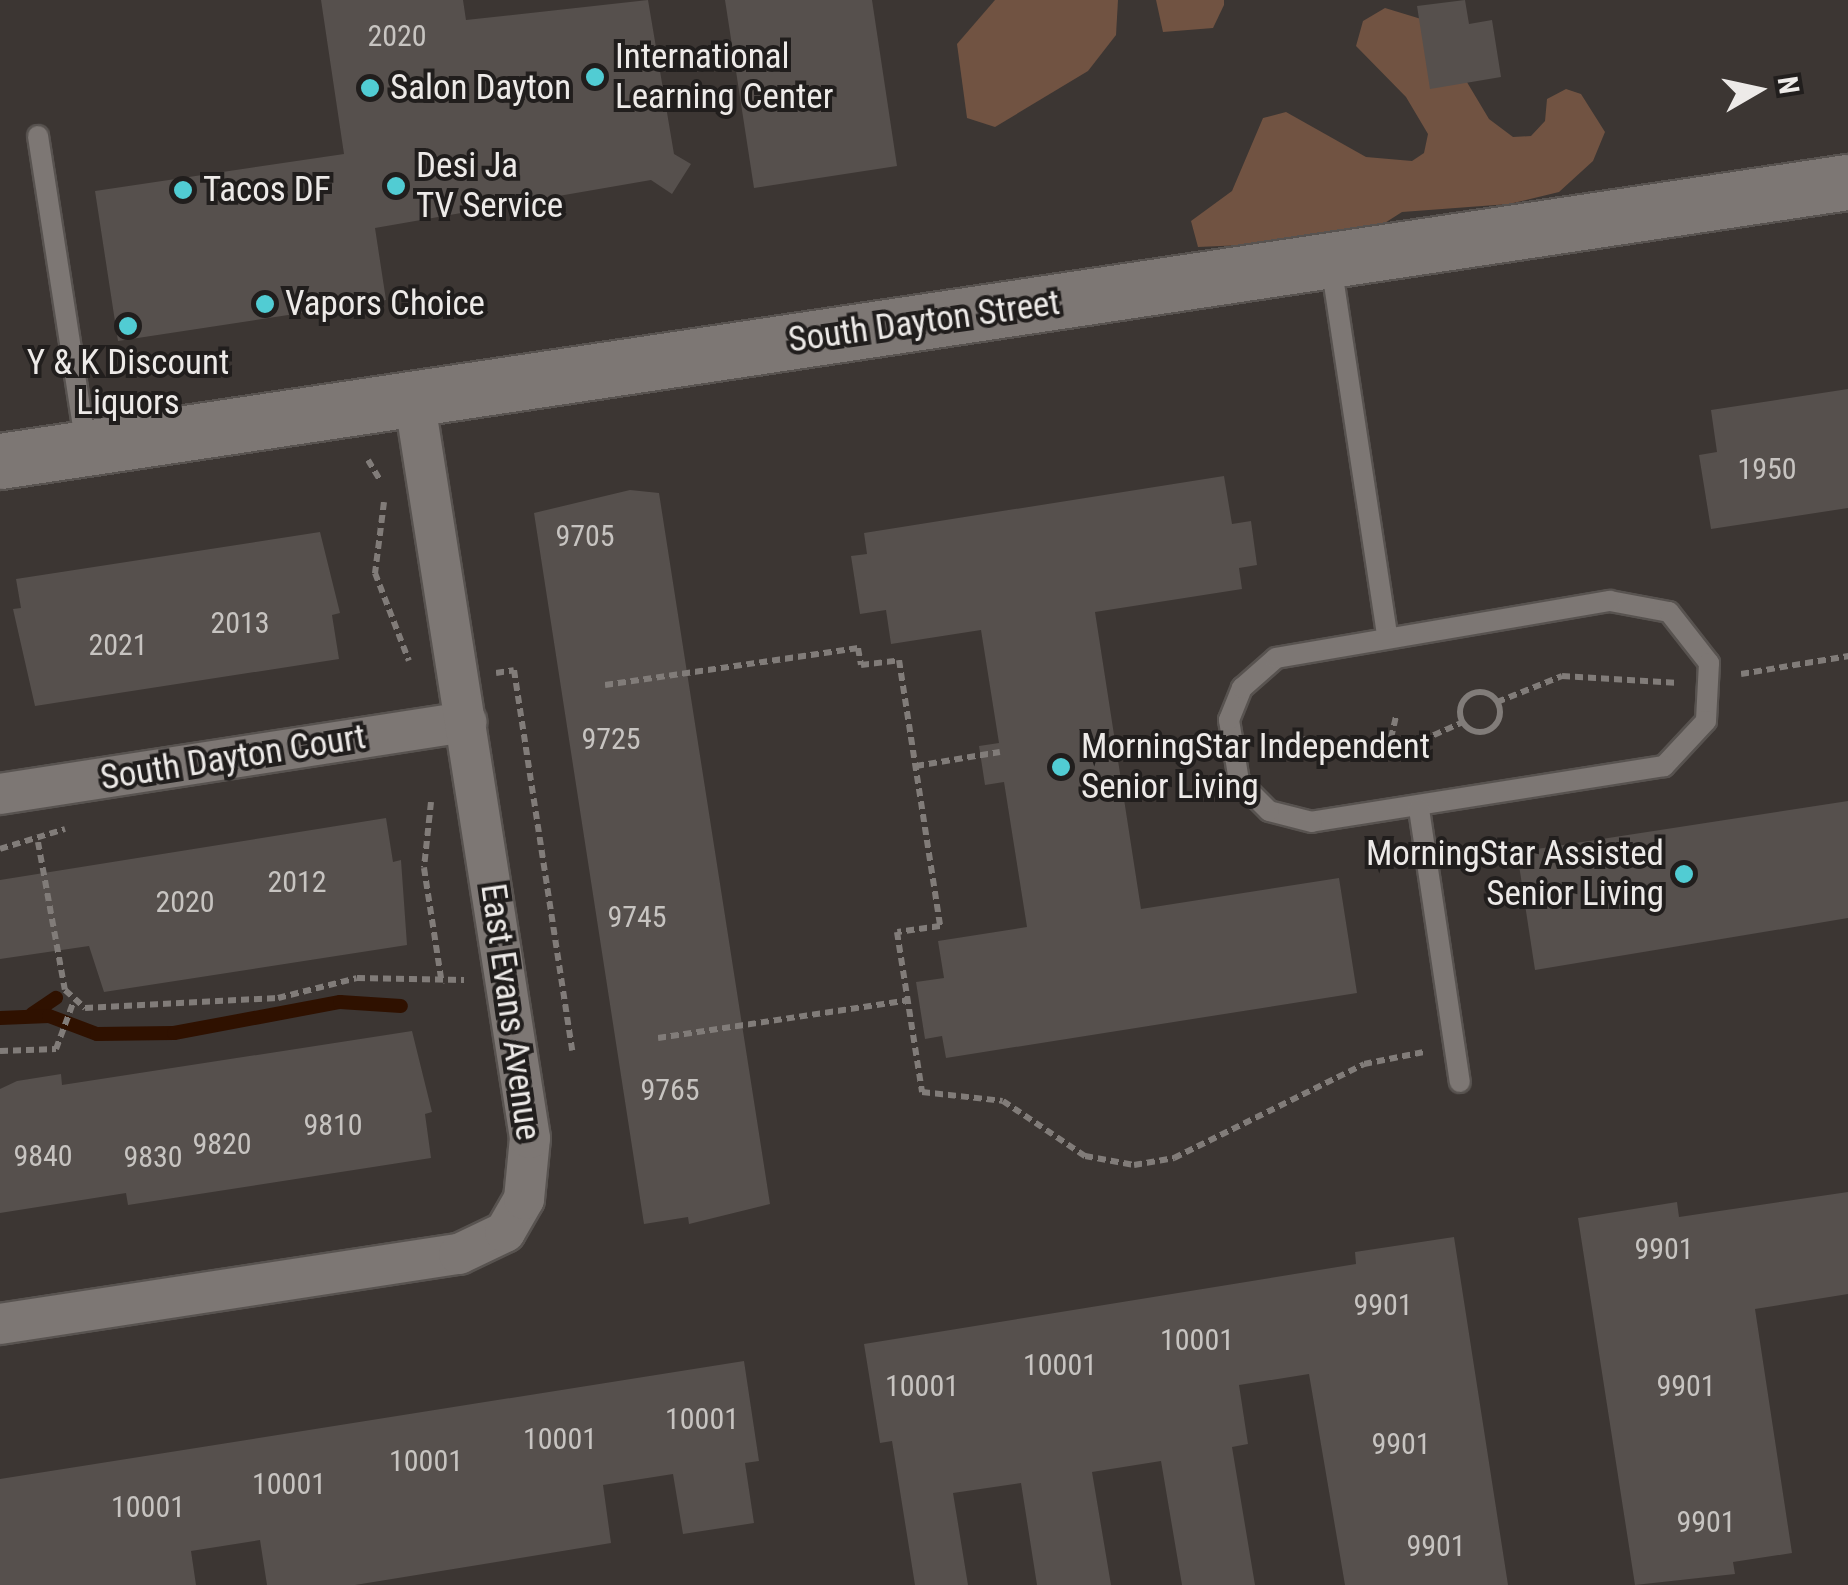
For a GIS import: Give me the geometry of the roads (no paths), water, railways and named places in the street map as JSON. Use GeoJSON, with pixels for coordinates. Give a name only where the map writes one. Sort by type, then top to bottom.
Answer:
{"type":"FeatureCollection","features":[{"type":"Feature","properties":{"kind":"street","name":"South Dayton Street"},"geometry":{"type":"LineString","coordinates":[[0,461],[1331,264],[1848,182]]}},
{"type":"Feature","properties":{"kind":"street","name":"East Evans Avenue"},"geometry":{"type":"LineString","coordinates":[[0,1324],[459,1254],[505,1232],[524,1199],[530,1138],[414,398]]}},
{"type":"Feature","properties":{"kind":"street","name":"South Dayton Court"},"geometry":{"type":"LineString","coordinates":[[0,794],[466,722]]}},
{"type":"Feature","properties":{"kind":"lane"},"geometry":{"type":"LineString","coordinates":[[38,136],[86,448]]}},
{"type":"Feature","properties":{"kind":"lane"},"geometry":{"type":"LineString","coordinates":[[1331,264],[1388,634]]}},
{"type":"Feature","properties":{"kind":"lane"},"geometry":{"type":"LineString","coordinates":[[1644,602],[1692,632],[1712,679],[1706,721],[1664,766],[1419,809],[1282,818],[1243,787],[1229,753],[1236,700],[1261,667],[1388,634],[1644,602]]}},
{"type":"Feature","properties":{"kind":"lane"},"geometry":{"type":"LineString","coordinates":[[1419,809],[1460,1082]]}},
{"type":"Feature","properties":{"kind":"waterway"},"geometry":{"type":"LineString","coordinates":[[32,1014],[56,998]]}},
{"type":"Feature","properties":{"kind":"waterway"},"geometry":{"type":"LineString","coordinates":[[0,1018],[49,1016],[97,1034],[174,1033],[340,1002],[401,1006]]}},
{"type":"Feature","properties":{"kind":"place","name":"International Learning Center"},"geometry":{"type":"Point","coordinates":[595,77]}},
{"type":"Feature","properties":{"kind":"place","name":"Salon Dayton"},"geometry":{"type":"Point","coordinates":[370,88]}},
{"type":"Feature","properties":{"kind":"place","name":"Desi Ja TV Service"},"geometry":{"type":"Point","coordinates":[396,186]}},
{"type":"Feature","properties":{"kind":"place","name":"Tacos DF"},"geometry":{"type":"Point","coordinates":[183,190]}},
{"type":"Feature","properties":{"kind":"place","name":"Vapors Choice"},"geometry":{"type":"Point","coordinates":[265,304]}},
{"type":"Feature","properties":{"kind":"place","name":"Y & K Discount Liquors"},"geometry":{"type":"Point","coordinates":[128,326]}},
{"type":"Feature","properties":{"kind":"place","name":"MorningStar Independent Senior Living"},"geometry":{"type":"Point","coordinates":[1061,767]}},
{"type":"Feature","properties":{"kind":"place","name":"MorningStar Assisted Senior Living"},"geometry":{"type":"Point","coordinates":[1684,874]}}]}
